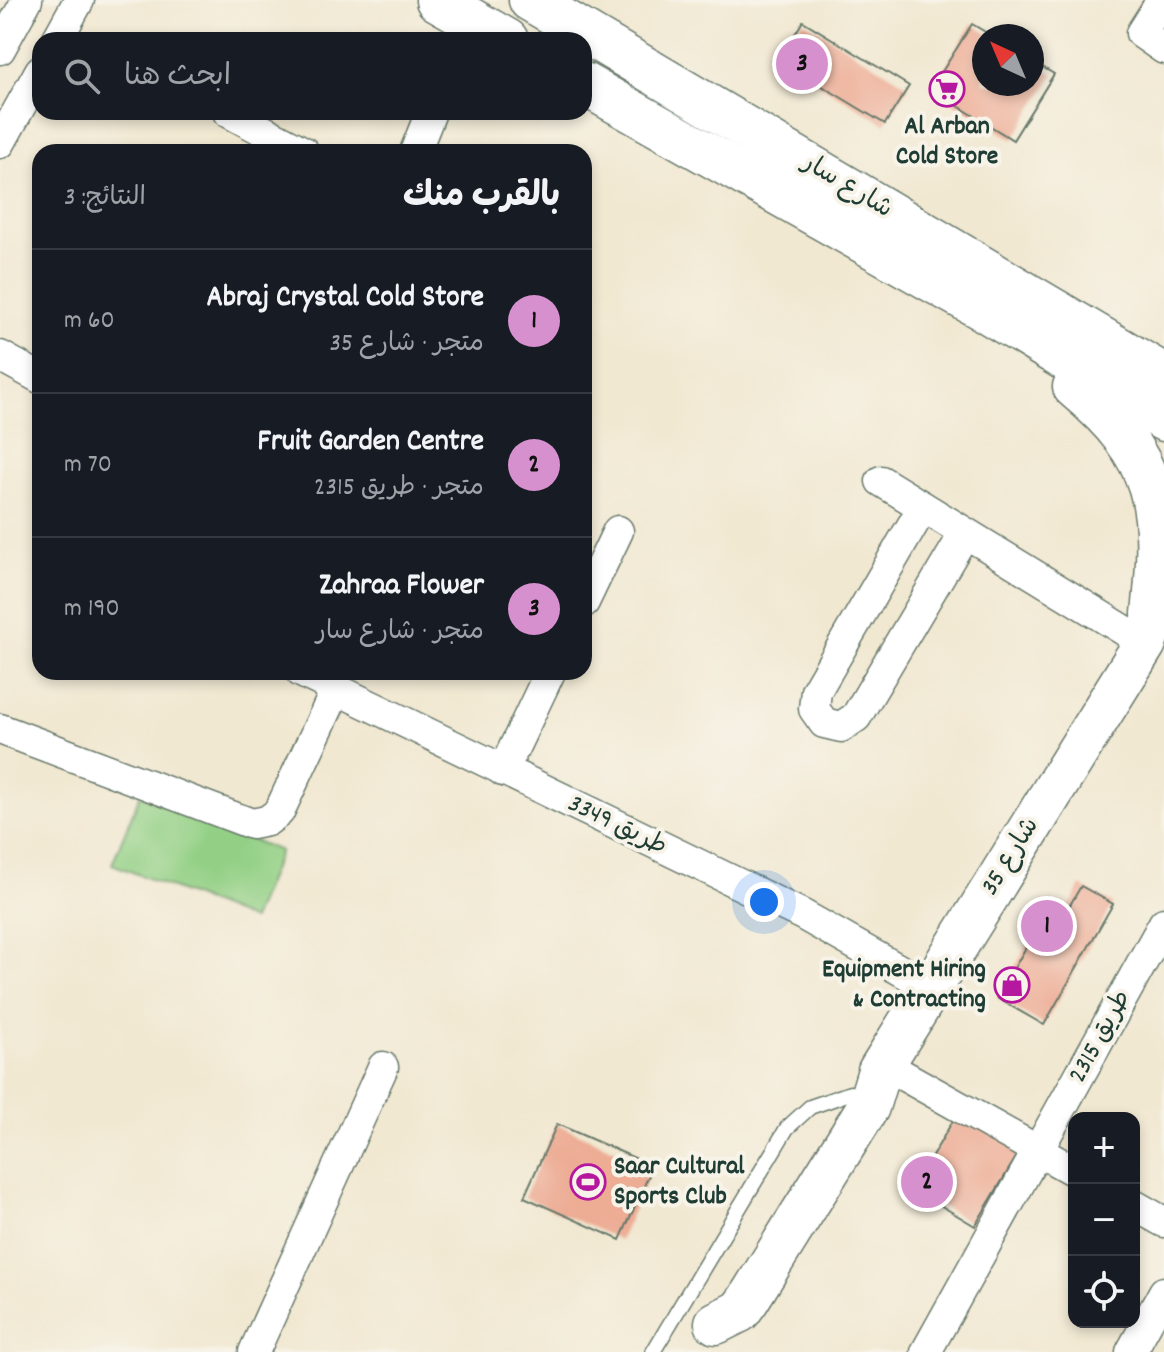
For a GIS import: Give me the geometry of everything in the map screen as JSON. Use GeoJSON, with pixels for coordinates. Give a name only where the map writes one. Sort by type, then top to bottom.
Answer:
{"type":"FeatureCollection","features":[{"type":"Feature","properties":{"kind":"street","name":"شارع سار"},"geometry":{"type":"LineString","coordinates":[[530,0],[584,32]]}},
{"type":"Feature","properties":{"kind":"street"},"geometry":{"type":"LineString","coordinates":[[1162,0],[1141,33],[1164,49]]}},
{"type":"Feature","properties":{"kind":"street"},"geometry":{"type":"LineString","coordinates":[[14,16],[67,22]]}},
{"type":"Feature","properties":{"kind":"street"},"geometry":{"type":"LineString","coordinates":[[454,19],[487,32]]}},
{"type":"Feature","properties":{"kind":"street","name":"شارع سار"},"geometry":{"type":"LineString","coordinates":[[592,37],[1164,375]]}},
{"type":"Feature","properties":{"kind":"street"},"geometry":{"type":"LineString","coordinates":[[0,143],[32,85]]}},
{"type":"Feature","properties":{"kind":"street","name":"شارع سار"},"geometry":{"type":"LineString","coordinates":[[592,89],[989,313],[1164,420]]}},
{"type":"Feature","properties":{"kind":"street"},"geometry":{"type":"LineString","coordinates":[[243,120],[289,144]]}},
{"type":"Feature","properties":{"kind":"street"},"geometry":{"type":"LineString","coordinates":[[418,144],[428,120]]}},
{"type":"Feature","properties":{"kind":"street"},"geometry":{"type":"LineString","coordinates":[[881,481],[965,533],[1156,619],[1160,565],[1159,517],[1152,486],[1135,450],[1105,413],[989,313]]}},
{"type":"Feature","properties":{"kind":"street"},"geometry":{"type":"LineString","coordinates":[[0,356],[32,374]]}},
{"type":"Feature","properties":{"kind":"street"},"geometry":{"type":"LineString","coordinates":[[923,507],[816,691],[814,709],[824,723],[841,727],[856,717],[965,533]]}},
{"type":"Feature","properties":{"kind":"street"},"geometry":{"type":"LineString","coordinates":[[592,585],[618,531]]}},
{"type":"Feature","properties":{"kind":"street","name":"شارع 35"},"geometry":{"type":"LineString","coordinates":[[707,1337],[740,1311],[748,1300],[868,1107],[878,1084],[871,1076],[930,987],[1156,619]]}},
{"type":"Feature","properties":{"kind":"street","name":"طريق 3349"},"geometry":{"type":"LineString","coordinates":[[317,680],[803,915],[930,987]]}},
{"type":"Feature","properties":{"kind":"street"},"geometry":{"type":"LineString","coordinates":[[503,771],[546,680]]}},
{"type":"Feature","properties":{"kind":"street"},"geometry":{"type":"LineString","coordinates":[[1,731],[252,824],[267,821],[279,812],[336,690]]}},
{"type":"Feature","properties":{"kind":"street","name":"طريق 2315"},"geometry":{"type":"LineString","coordinates":[[926,1352],[1164,923]]}},
{"type":"Feature","properties":{"kind":"street"},"geometry":{"type":"LineString","coordinates":[[254,1352],[383,1067]]}},
{"type":"Feature","properties":{"kind":"street"},"geometry":{"type":"LineString","coordinates":[[871,1076],[1038,1151],[1068,1168]]}},
{"type":"Feature","properties":{"kind":"street"},"geometry":{"type":"LineString","coordinates":[[1140,1208],[1164,1222]]}},
{"type":"Feature","properties":{"kind":"street"},"geometry":{"type":"LineString","coordinates":[[1131,1352],[1164,1292]]}},
{"type":"Feature","properties":{"kind":"lane"},"geometry":{"type":"LineString","coordinates":[[653,1352],[787,1128],[810,1107],[871,1076]]}},
{"type":"Feature","properties":{"kind":"green space"},"geometry":{"type":"Polygon","coordinates":[[[140,795],[280,851],[252,920],[112,864],[140,795]]]}},
{"type":"Feature","properties":{"kind":"building"},"geometry":{"type":"Polygon","coordinates":[[[803,21],[909,86],[885,124],[779,60],[803,21]]]}},
{"type":"Feature","properties":{"kind":"building"},"geometry":{"type":"Polygon","coordinates":[[[972,24],[972,96],[1040,96],[1013,140],[931,89],[972,24]]]}},
{"type":"Feature","properties":{"kind":"building"},"geometry":{"type":"Polygon","coordinates":[[[1044,68],[1054,74],[1044,90],[1044,68]]]}},
{"type":"Feature","properties":{"kind":"building"},"geometry":{"type":"Polygon","coordinates":[[[1081,886],[1113,904],[1044,1025],[997,998],[1048,909],[1063,917],[1081,886]]]}},
{"type":"Feature","properties":{"kind":"building"},"geometry":{"type":"Polygon","coordinates":[[[958,1112],[1021,1149],[975,1226],[913,1189],[958,1112]]]}},
{"type":"Feature","properties":{"kind":"building","name":"Saar Cultural Sports Club"},"geometry":{"type":"Polygon","coordinates":[[[557,1124],[653,1166],[620,1240],[524,1197],[557,1124]]]}},
{"type":"Feature","properties":{"kind":"place","name":"Zahraa Flower"},"geometry":{"type":"Point","coordinates":[802,64]}},
{"type":"Feature","properties":{"kind":"place","name":"Al Arban Cold Store"},"geometry":{"type":"Point","coordinates":[947,89]}},
{"type":"Feature","properties":{"kind":"place","name":"Abraj Crystal Cold Store"},"geometry":{"type":"Point","coordinates":[1047,926]}},
{"type":"Feature","properties":{"kind":"place","name":"Equipment Hiring & Contracting"},"geometry":{"type":"Point","coordinates":[1012,985]}},
{"type":"Feature","properties":{"kind":"place","name":"Saar Cultural Sports Club"},"geometry":{"type":"Point","coordinates":[588,1182]}},
{"type":"Feature","properties":{"kind":"place","name":"Fruit Garden Centre"},"geometry":{"type":"Point","coordinates":[927,1182]}}]}
